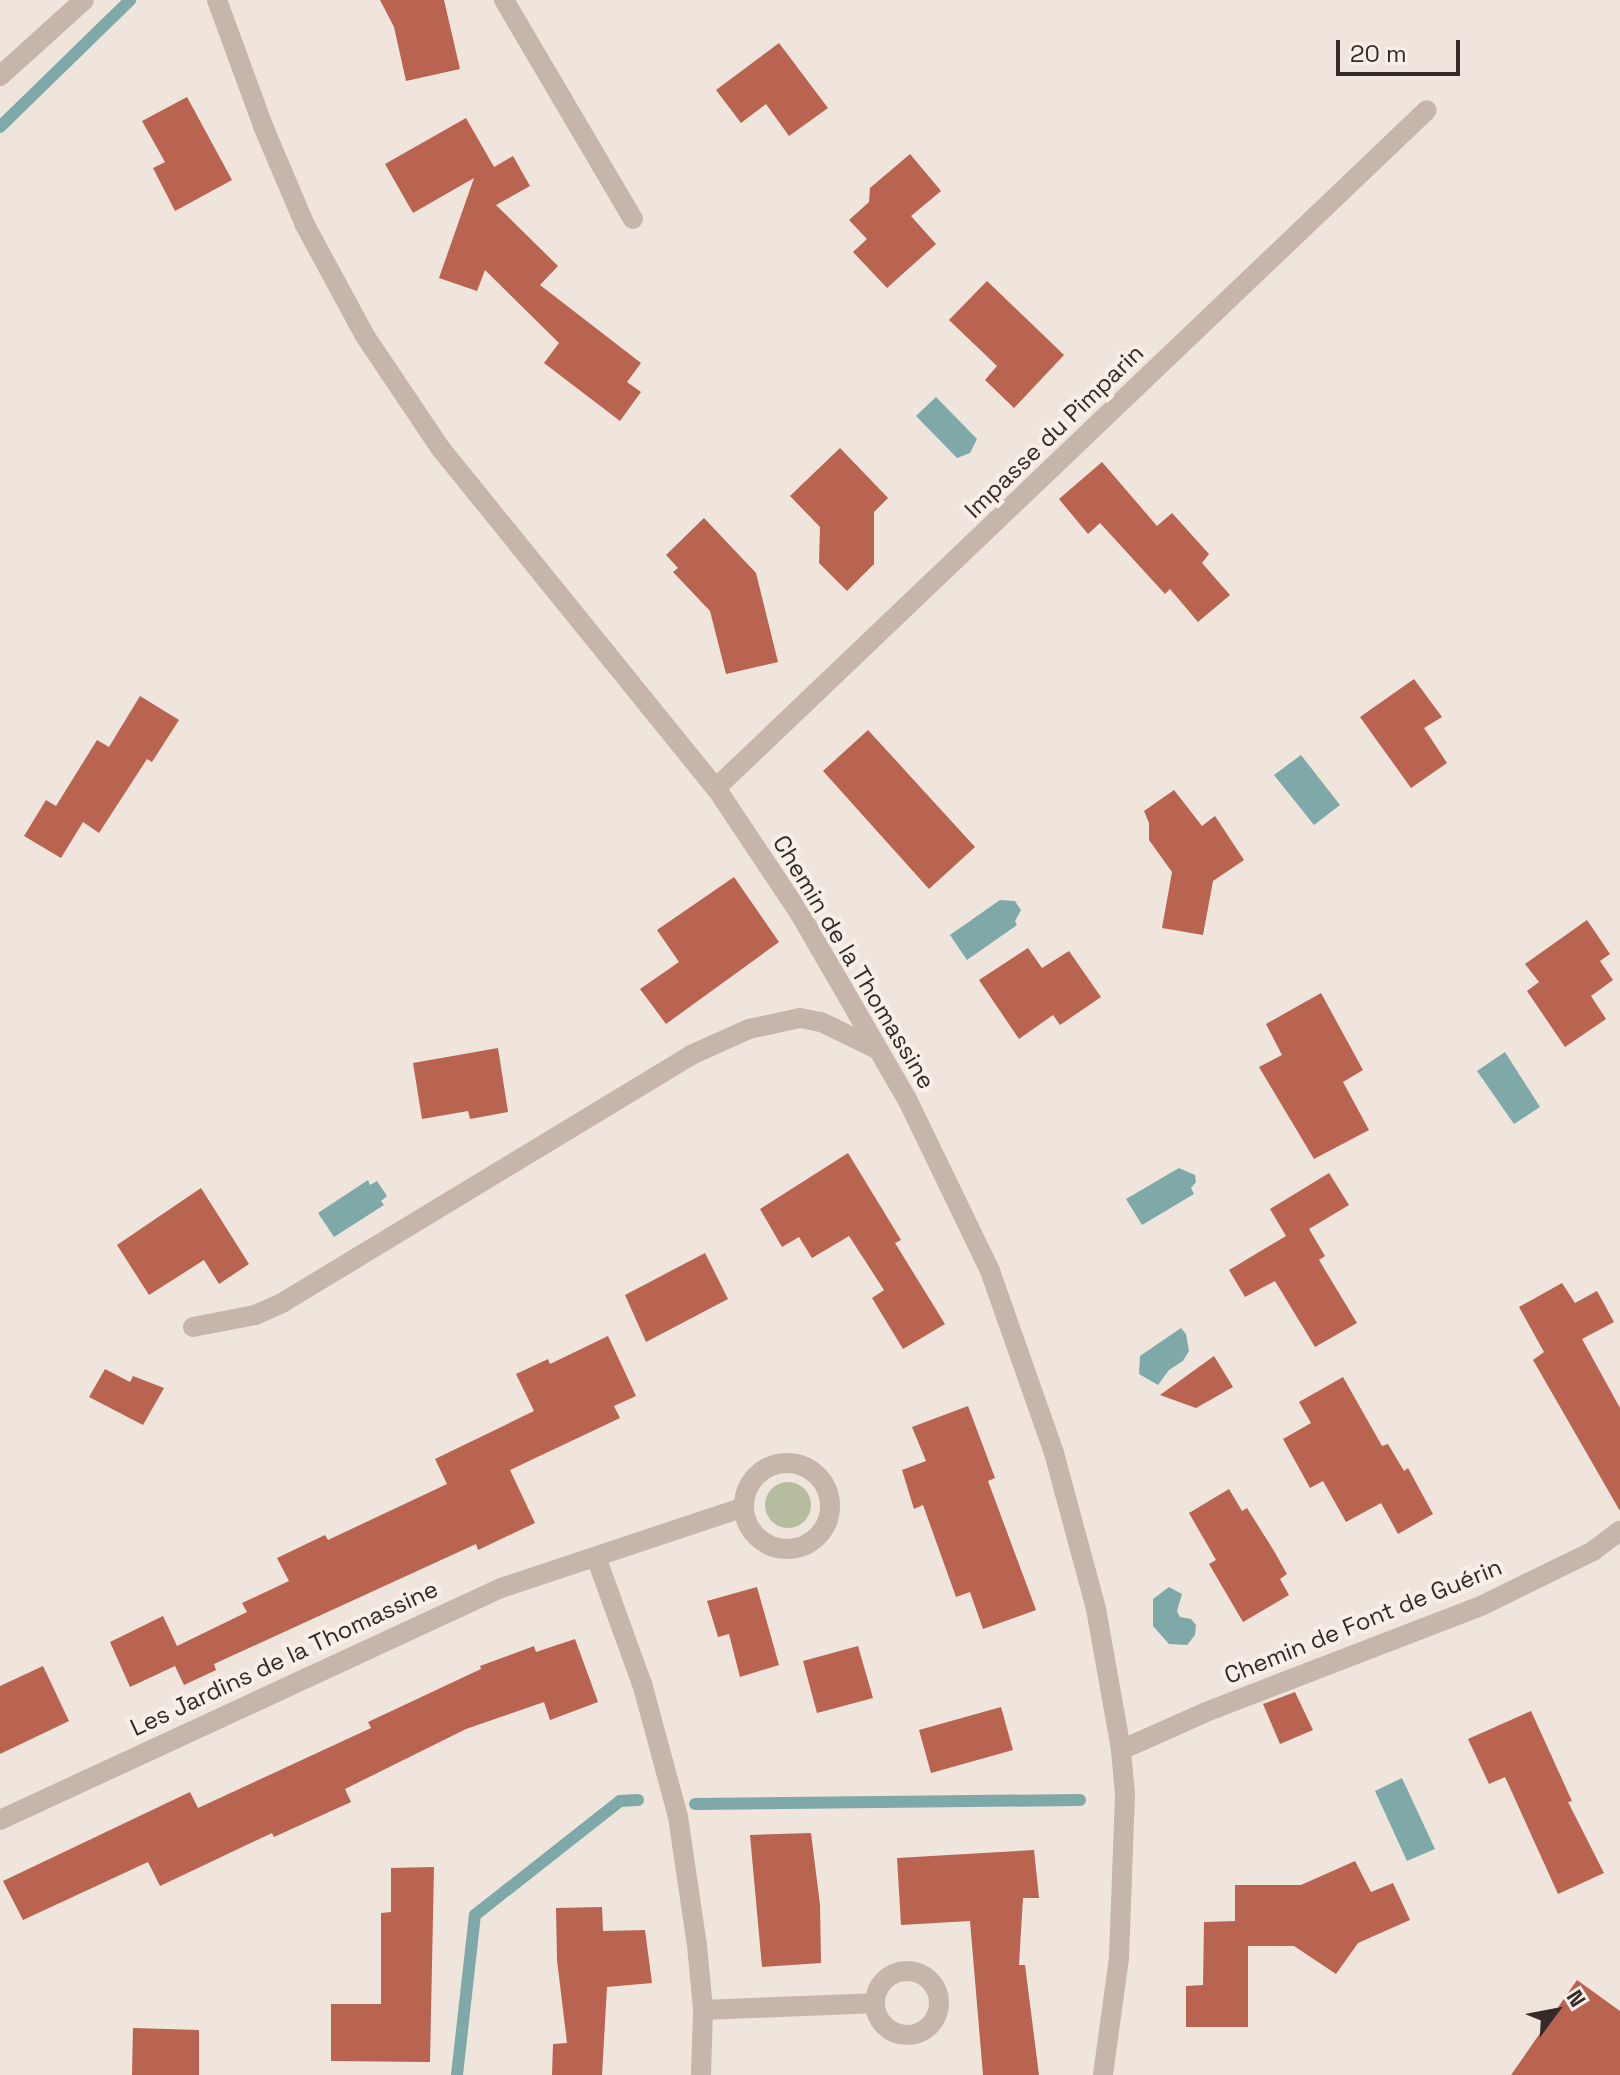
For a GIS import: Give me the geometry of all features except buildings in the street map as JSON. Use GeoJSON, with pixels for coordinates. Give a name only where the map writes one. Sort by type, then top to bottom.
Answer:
{"type":"FeatureCollection","features":[{"type":"Feature","properties":{"kind":"street"},"geometry":{"type":"LineString","coordinates":[[0,76],[84,0]]}},
{"type":"Feature","properties":{"kind":"street","name":"Chemin de la Thomassine"},"geometry":{"type":"LineString","coordinates":[[217,0],[263,126],[305,225],[365,336],[441,449],[716,788],[800,914],[907,1099],[990,1271],[1054,1453],[1096,1609],[1121,1750],[1125,1794],[1119,1958],[1103,2075]]}},
{"type":"Feature","properties":{"kind":"street"},"geometry":{"type":"LineString","coordinates":[[504,0],[633,219]]}},
{"type":"Feature","properties":{"kind":"street","name":"Impasse du Pimparin"},"geometry":{"type":"LineString","coordinates":[[716,788],[1427,110]]}},
{"type":"Feature","properties":{"kind":"street"},"geometry":{"type":"LineString","coordinates":[[193,1327],[255,1315],[282,1303],[691,1055],[749,1029],[800,1018],[821,1022],[877,1049]]}},
{"type":"Feature","properties":{"kind":"street"},"geometry":{"type":"LineString","coordinates":[[786,1463],[811,1470],[821,1479],[830,1505],[829,1518],[814,1540],[789,1549],[763,1542],[747,1520],[744,1507],[746,1494],[761,1472],[786,1463]]}},
{"type":"Feature","properties":{"kind":"street","name":"Les Jardins de la Thomassine"},"geometry":{"type":"LineString","coordinates":[[0,1820],[501,1588],[744,1507]]}},
{"type":"Feature","properties":{"kind":"street","name":"Chemin de Font de Guérin"},"geometry":{"type":"LineString","coordinates":[[1121,1750],[1220,1706],[1483,1605],[1593,1551],[1620,1531]]}},
{"type":"Feature","properties":{"kind":"street"},"geometry":{"type":"LineString","coordinates":[[596,1557],[643,1687],[678,1817],[694,1917],[703,2010],[701,2075]]}},
{"type":"Feature","properties":{"kind":"street"},"geometry":{"type":"LineString","coordinates":[[703,2010],[874,2003]]}},
{"type":"Feature","properties":{"kind":"green space"},"geometry":{"type":"Polygon","coordinates":[[[788,1482],[804,1489],[811,1505],[804,1521],[788,1528],[772,1521],[765,1505],[772,1489],[788,1482]]]}},
{"type":"Feature","properties":{"kind":"water"},"geometry":{"type":"Polygon","coordinates":[[[936,397],[977,439],[970,453],[957,458],[916,416],[936,397]]]}},
{"type":"Feature","properties":{"kind":"water"},"geometry":{"type":"Polygon","coordinates":[[[1301,755],[1340,805],[1314,825],[1274,775],[1301,755]]]}},
{"type":"Feature","properties":{"kind":"water"},"geometry":{"type":"Polygon","coordinates":[[[1000,900],[1015,901],[1021,910],[1015,921],[1017,925],[967,960],[950,935],[1000,900]]]}},
{"type":"Feature","properties":{"kind":"water"},"geometry":{"type":"Polygon","coordinates":[[[1505,1052],[1540,1107],[1514,1124],[1477,1071],[1505,1052]]]}},
{"type":"Feature","properties":{"kind":"water"},"geometry":{"type":"Polygon","coordinates":[[[1179,1168],[1195,1175],[1196,1182],[1191,1188],[1194,1194],[1142,1225],[1126,1199],[1179,1168]]]}},
{"type":"Feature","properties":{"kind":"water"},"geometry":{"type":"Polygon","coordinates":[[[368,1180],[370,1185],[377,1181],[387,1196],[381,1201],[384,1205],[334,1237],[318,1213],[368,1180]]]}},
{"type":"Feature","properties":{"kind":"water"},"geometry":{"type":"Polygon","coordinates":[[[1181,1328],[1186,1334],[1189,1351],[1183,1361],[1169,1370],[1158,1385],[1139,1374],[1140,1356],[1181,1328]]]}},
{"type":"Feature","properties":{"kind":"water"},"geometry":{"type":"Polygon","coordinates":[[[1169,1587],[1182,1594],[1177,1611],[1180,1617],[1191,1619],[1196,1625],[1195,1635],[1187,1645],[1169,1644],[1153,1626],[1153,1599],[1169,1587]]]}},
{"type":"Feature","properties":{"kind":"water"},"geometry":{"type":"Polygon","coordinates":[[[1402,1778],[1435,1849],[1407,1861],[1375,1791],[1402,1778]]]}},
{"type":"Feature","properties":{"kind":"waterway"},"geometry":{"type":"LineString","coordinates":[[0,127],[130,0]]}},
{"type":"Feature","properties":{"kind":"waterway"},"geometry":{"type":"LineString","coordinates":[[457,2075],[475,1915],[620,1801],[638,1800]]}},
{"type":"Feature","properties":{"kind":"waterway"},"geometry":{"type":"LineString","coordinates":[[695,1804],[1080,1800]]}}]}
